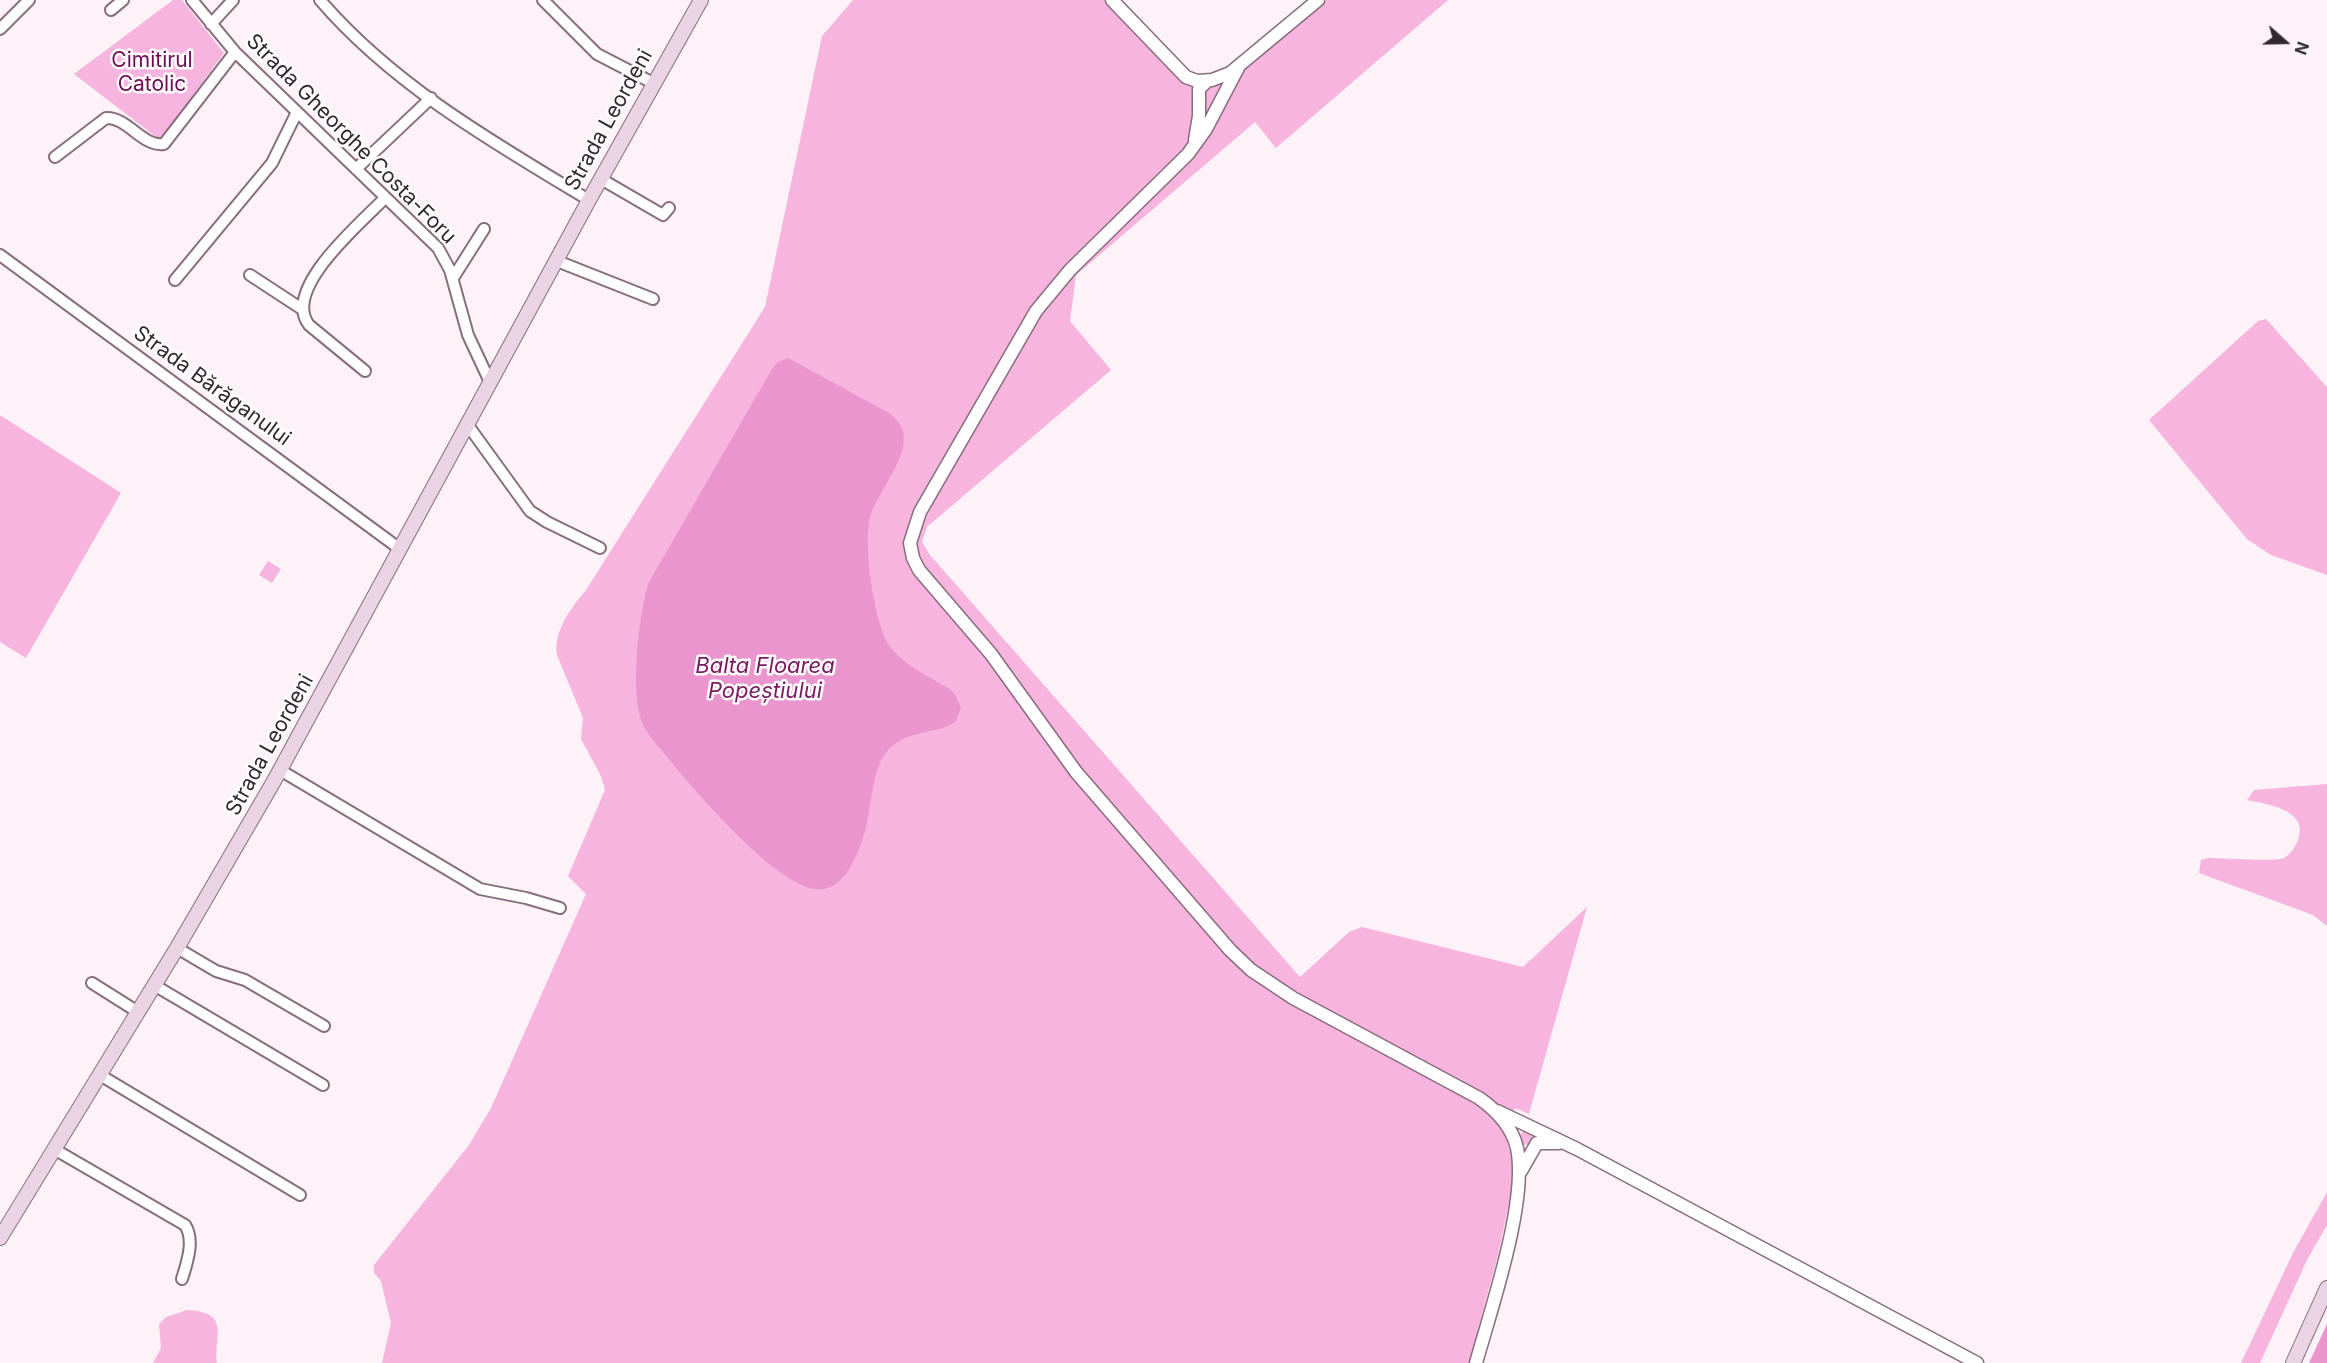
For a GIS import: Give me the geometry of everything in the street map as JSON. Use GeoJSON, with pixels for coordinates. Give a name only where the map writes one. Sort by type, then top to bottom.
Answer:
{"type":"FeatureCollection","features":[{"type":"Feature","properties":{"kind":"main road","name":"Strada Leordeni"},"geometry":{"type":"LineString","coordinates":[[0,1238],[177,948],[280,770],[589,200],[701,0]]}},
{"type":"Feature","properties":{"kind":"main road"},"geometry":{"type":"LineString","coordinates":[[2293,1363],[2327,1288]]}},
{"type":"Feature","properties":{"kind":"street"},"geometry":{"type":"LineString","coordinates":[[0,29],[29,0]]}},
{"type":"Feature","properties":{"kind":"street"},"geometry":{"type":"LineString","coordinates":[[111,10],[123,0]]}},
{"type":"Feature","properties":{"kind":"street","name":"Strada Gheorghe Costa-Foru"},"geometry":{"type":"LineString","coordinates":[[192,0],[235,52],[438,248],[453,278],[468,335],[490,382]]}},
{"type":"Feature","properties":{"kind":"street"},"geometry":{"type":"LineString","coordinates":[[211,24],[233,0]]}},
{"type":"Feature","properties":{"kind":"street"},"geometry":{"type":"LineString","coordinates":[[320,0],[357,41],[431,98],[504,149],[589,200]]}},
{"type":"Feature","properties":{"kind":"street"},"geometry":{"type":"LineString","coordinates":[[543,0],[597,54],[653,83]]}},
{"type":"Feature","properties":{"kind":"street"},"geometry":{"type":"LineString","coordinates":[[1113,0],[1208,104],[1215,103],[1222,96]]}},
{"type":"Feature","properties":{"kind":"street"},"geometry":{"type":"LineString","coordinates":[[1193,147],[1199,116],[1200,86],[1239,66],[1318,0]]}},
{"type":"Feature","properties":{"kind":"street"},"geometry":{"type":"LineString","coordinates":[[55,157],[106,118],[117,120],[153,143],[164,144],[235,52]]}},
{"type":"Feature","properties":{"kind":"street"},"geometry":{"type":"LineString","coordinates":[[1239,66],[1210,122],[1193,147],[1170,173],[1070,270],[1036,311],[920,512],[911,536],[912,558],[924,576],[992,654],[1076,772],[1242,962],[1293,998],[1468,1091],[1494,1109],[1568,1145],[1977,1363]]}},
{"type":"Feature","properties":{"kind":"street"},"geometry":{"type":"LineString","coordinates":[[1182,74],[1193,80],[1209,80],[1221,87],[1222,96]]}},
{"type":"Feature","properties":{"kind":"street"},"geometry":{"type":"LineString","coordinates":[[356,169],[431,98]]}},
{"type":"Feature","properties":{"kind":"street"},"geometry":{"type":"LineString","coordinates":[[175,280],[272,163],[297,112]]}},
{"type":"Feature","properties":{"kind":"street"},"geometry":{"type":"LineString","coordinates":[[601,179],[663,215],[669,208]]}},
{"type":"Feature","properties":{"kind":"street"},"geometry":{"type":"LineString","coordinates":[[365,371],[304,320],[303,309],[318,268],[385,198]]}},
{"type":"Feature","properties":{"kind":"street"},"geometry":{"type":"LineString","coordinates":[[453,278],[484,229]]}},
{"type":"Feature","properties":{"kind":"street","name":"Strada Bărăganului"},"geometry":{"type":"LineString","coordinates":[[0,255],[400,549]]}},
{"type":"Feature","properties":{"kind":"street"},"geometry":{"type":"LineString","coordinates":[[556,261],[653,299]]}},
{"type":"Feature","properties":{"kind":"street"},"geometry":{"type":"LineString","coordinates":[[250,275],[303,309]]}},
{"type":"Feature","properties":{"kind":"street"},"geometry":{"type":"LineString","coordinates":[[467,424],[530,511],[600,548]]}},
{"type":"Feature","properties":{"kind":"street"},"geometry":{"type":"LineString","coordinates":[[280,770],[480,889],[526,898],[560,908]]}},
{"type":"Feature","properties":{"kind":"street"},"geometry":{"type":"LineString","coordinates":[[177,948],[216,971],[245,980],[324,1026]]}},
{"type":"Feature","properties":{"kind":"street"},"geometry":{"type":"LineString","coordinates":[[92,983],[138,1012]]}},
{"type":"Feature","properties":{"kind":"street"},"geometry":{"type":"LineString","coordinates":[[154,985],[323,1085]]}},
{"type":"Feature","properties":{"kind":"street"},"geometry":{"type":"LineString","coordinates":[[100,1075],[300,1195]]}},
{"type":"Feature","properties":{"kind":"street"},"geometry":{"type":"LineString","coordinates":[[1494,1109],[1515,1142],[1523,1149],[1534,1146],[1568,1145]]}},
{"type":"Feature","properties":{"kind":"street"},"geometry":{"type":"LineString","coordinates":[[1476,1363],[1506,1253],[1518,1177],[1515,1142],[1519,1128],[1531,1127]]}},
{"type":"Feature","properties":{"kind":"street"},"geometry":{"type":"LineString","coordinates":[[1518,1177],[1538,1136],[1531,1127]]}},
{"type":"Feature","properties":{"kind":"street"},"geometry":{"type":"LineString","coordinates":[[54,1149],[185,1225],[189,1231],[189,1248],[182,1279]]}},
{"type":"Feature","properties":{"kind":"green space","name":"Cimitirul Catolic"},"geometry":{"type":"Polygon","coordinates":[[[173,0],[182,0],[224,53],[160,140],[74,74],[173,0]]]}},
{"type":"Feature","properties":{"kind":"green space"},"geometry":{"type":"Polygon","coordinates":[[[853,0],[1105,0],[1160,55],[1198,77],[1245,68],[1326,0],[1448,0],[1276,148],[1255,122],[1076,275],[1070,321],[1111,370],[927,527],[922,542],[930,555],[1300,977],[1349,932],[1362,927],[1523,967],[1587,907],[1529,1114],[1515,1108],[1505,1134],[1514,1166],[1510,1198],[1498,1255],[1469,1363],[382,1363],[391,1323],[381,1281],[374,1273],[374,1265],[469,1145],[491,1108],[586,894],[568,876],[605,790],[601,776],[581,739],[583,718],[557,655],[556,646],[560,629],[765,307],[822,36],[853,0]]]}},
{"type":"Feature","properties":{"kind":"green space"},"geometry":{"type":"Polygon","coordinates":[[[2266,319],[2327,387],[2327,575],[2271,555],[2247,539],[2149,420],[2258,321],[2266,319]]]}},
{"type":"Feature","properties":{"kind":"green space"},"geometry":{"type":"Polygon","coordinates":[[[0,415],[121,493],[26,658],[0,642],[0,415]]]}},
{"type":"Feature","properties":{"kind":"green space"},"geometry":{"type":"Polygon","coordinates":[[[268,561],[281,569],[272,583],[259,575],[268,561]]]}},
{"type":"Feature","properties":{"kind":"green space"},"geometry":{"type":"Polygon","coordinates":[[[2327,784],[2327,926],[2313,915],[2199,873],[2201,860],[2208,858],[2278,859],[2284,858],[2294,848],[2300,830],[2298,822],[2284,810],[2247,800],[2254,790],[2327,784]]]}},
{"type":"Feature","properties":{"kind":"green space"},"geometry":{"type":"Polygon","coordinates":[[[1523,1131],[1529,1131],[1533,1138],[1529,1145],[1523,1145],[1519,1141],[1519,1135],[1523,1131]]]}},
{"type":"Feature","properties":{"kind":"green space"},"geometry":{"type":"Polygon","coordinates":[[[2327,1192],[2327,1225],[2307,1260],[2260,1363],[2241,1363],[2293,1253],[2327,1192]]]}},
{"type":"Feature","properties":{"kind":"green space"},"geometry":{"type":"Polygon","coordinates":[[[187,1310],[210,1315],[215,1320],[218,1334],[217,1363],[153,1363],[161,1348],[159,1324],[166,1317],[187,1310]]]}},
{"type":"Feature","properties":{"kind":"water","name":"Balta Floarea Popeștiului"},"geometry":{"type":"Polygon","coordinates":[[[788,358],[889,413],[900,424],[904,436],[902,450],[875,505],[868,530],[869,565],[875,604],[885,637],[891,648],[911,666],[951,690],[961,709],[955,722],[950,725],[909,737],[894,744],[888,750],[874,781],[865,830],[856,856],[843,877],[831,887],[824,889],[805,886],[783,874],[732,830],[653,740],[642,722],[637,703],[636,668],[639,629],[649,582],[772,369],[778,362],[788,358]]]}},
{"type":"Feature","properties":{"kind":"water"},"geometry":{"type":"Polygon","coordinates":[[[2327,1324],[2327,1363],[2309,1363],[2327,1324]]]}}]}
